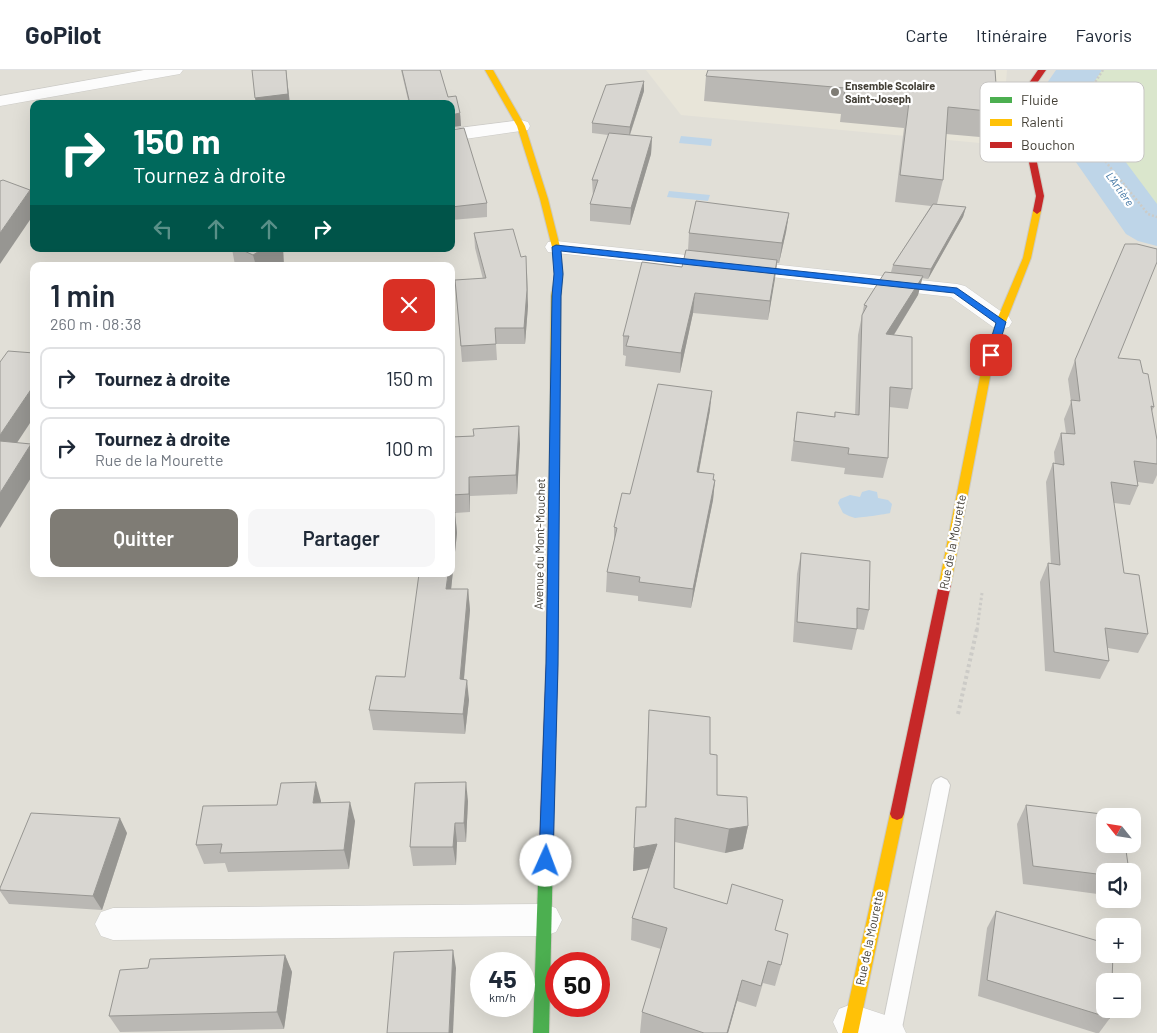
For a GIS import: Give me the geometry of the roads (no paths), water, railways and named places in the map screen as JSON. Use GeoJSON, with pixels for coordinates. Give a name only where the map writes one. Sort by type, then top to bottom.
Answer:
{"type":"FeatureCollection","features":[{"type":"Feature","properties":{"kind":"street"},"geometry":{"type":"LineString","coordinates":[[0,101],[174,70]]}},
{"type":"Feature","properties":{"kind":"street","name":"Avenue du Mont-Mouchet"},"geometry":{"type":"LineString","coordinates":[[489,70],[521,126],[556,247],[558,274],[556,296],[552,664],[541,1033]]}},
{"type":"Feature","properties":{"kind":"street","name":"Rue de la Mourette"},"geometry":{"type":"LineString","coordinates":[[1034,82],[1042,70]]}},
{"type":"Feature","properties":{"kind":"street"},"geometry":{"type":"LineString","coordinates":[[455,134],[521,126]]}},
{"type":"Feature","properties":{"kind":"street","name":"Rue de la Mourette"},"geometry":{"type":"LineString","coordinates":[[889,1033],[851,1027],[932,649],[986,372],[1001,322],[1027,258],[1040,196],[1034,162]]}},
{"type":"Feature","properties":{"kind":"street"},"geometry":{"type":"LineString","coordinates":[[556,247],[957,291],[1001,322]]}},
{"type":"Feature","properties":{"kind":"street"},"geometry":{"type":"LineString","coordinates":[[113,924],[544,920]]}},
{"type":"Feature","properties":{"kind":"lane"},"geometry":{"type":"LineString","coordinates":[[889,1033],[941,786]]}},
{"type":"Feature","properties":{"kind":"water"},"geometry":{"type":"Polygon","coordinates":[[[681,136],[712,139],[711,146],[679,143],[681,136]]]}},
{"type":"Feature","properties":{"kind":"water"},"geometry":{"type":"Polygon","coordinates":[[[669,191],[710,195],[708,201],[667,197],[669,191]]]}},
{"type":"Feature","properties":{"kind":"water"},"geometry":{"type":"Polygon","coordinates":[[[869,490],[877,492],[878,498],[888,500],[892,504],[890,513],[855,518],[843,513],[838,503],[840,499],[850,495],[860,497],[862,492],[869,490]]]}},
{"type":"Feature","properties":{"kind":"waterway","name":"L'Artière"},"geometry":{"type":"LineString","coordinates":[[1071,82],[1079,70]]}},
{"type":"Feature","properties":{"kind":"waterway","name":"L'Artière"},"geometry":{"type":"LineString","coordinates":[[1100,162],[1138,215],[1145,223],[1157,230]]}},
{"type":"Feature","properties":{"kind":"place","name":"Ensemble Scolaire Saint-Joseph"},"geometry":{"type":"Point","coordinates":[835,92]}}]}
